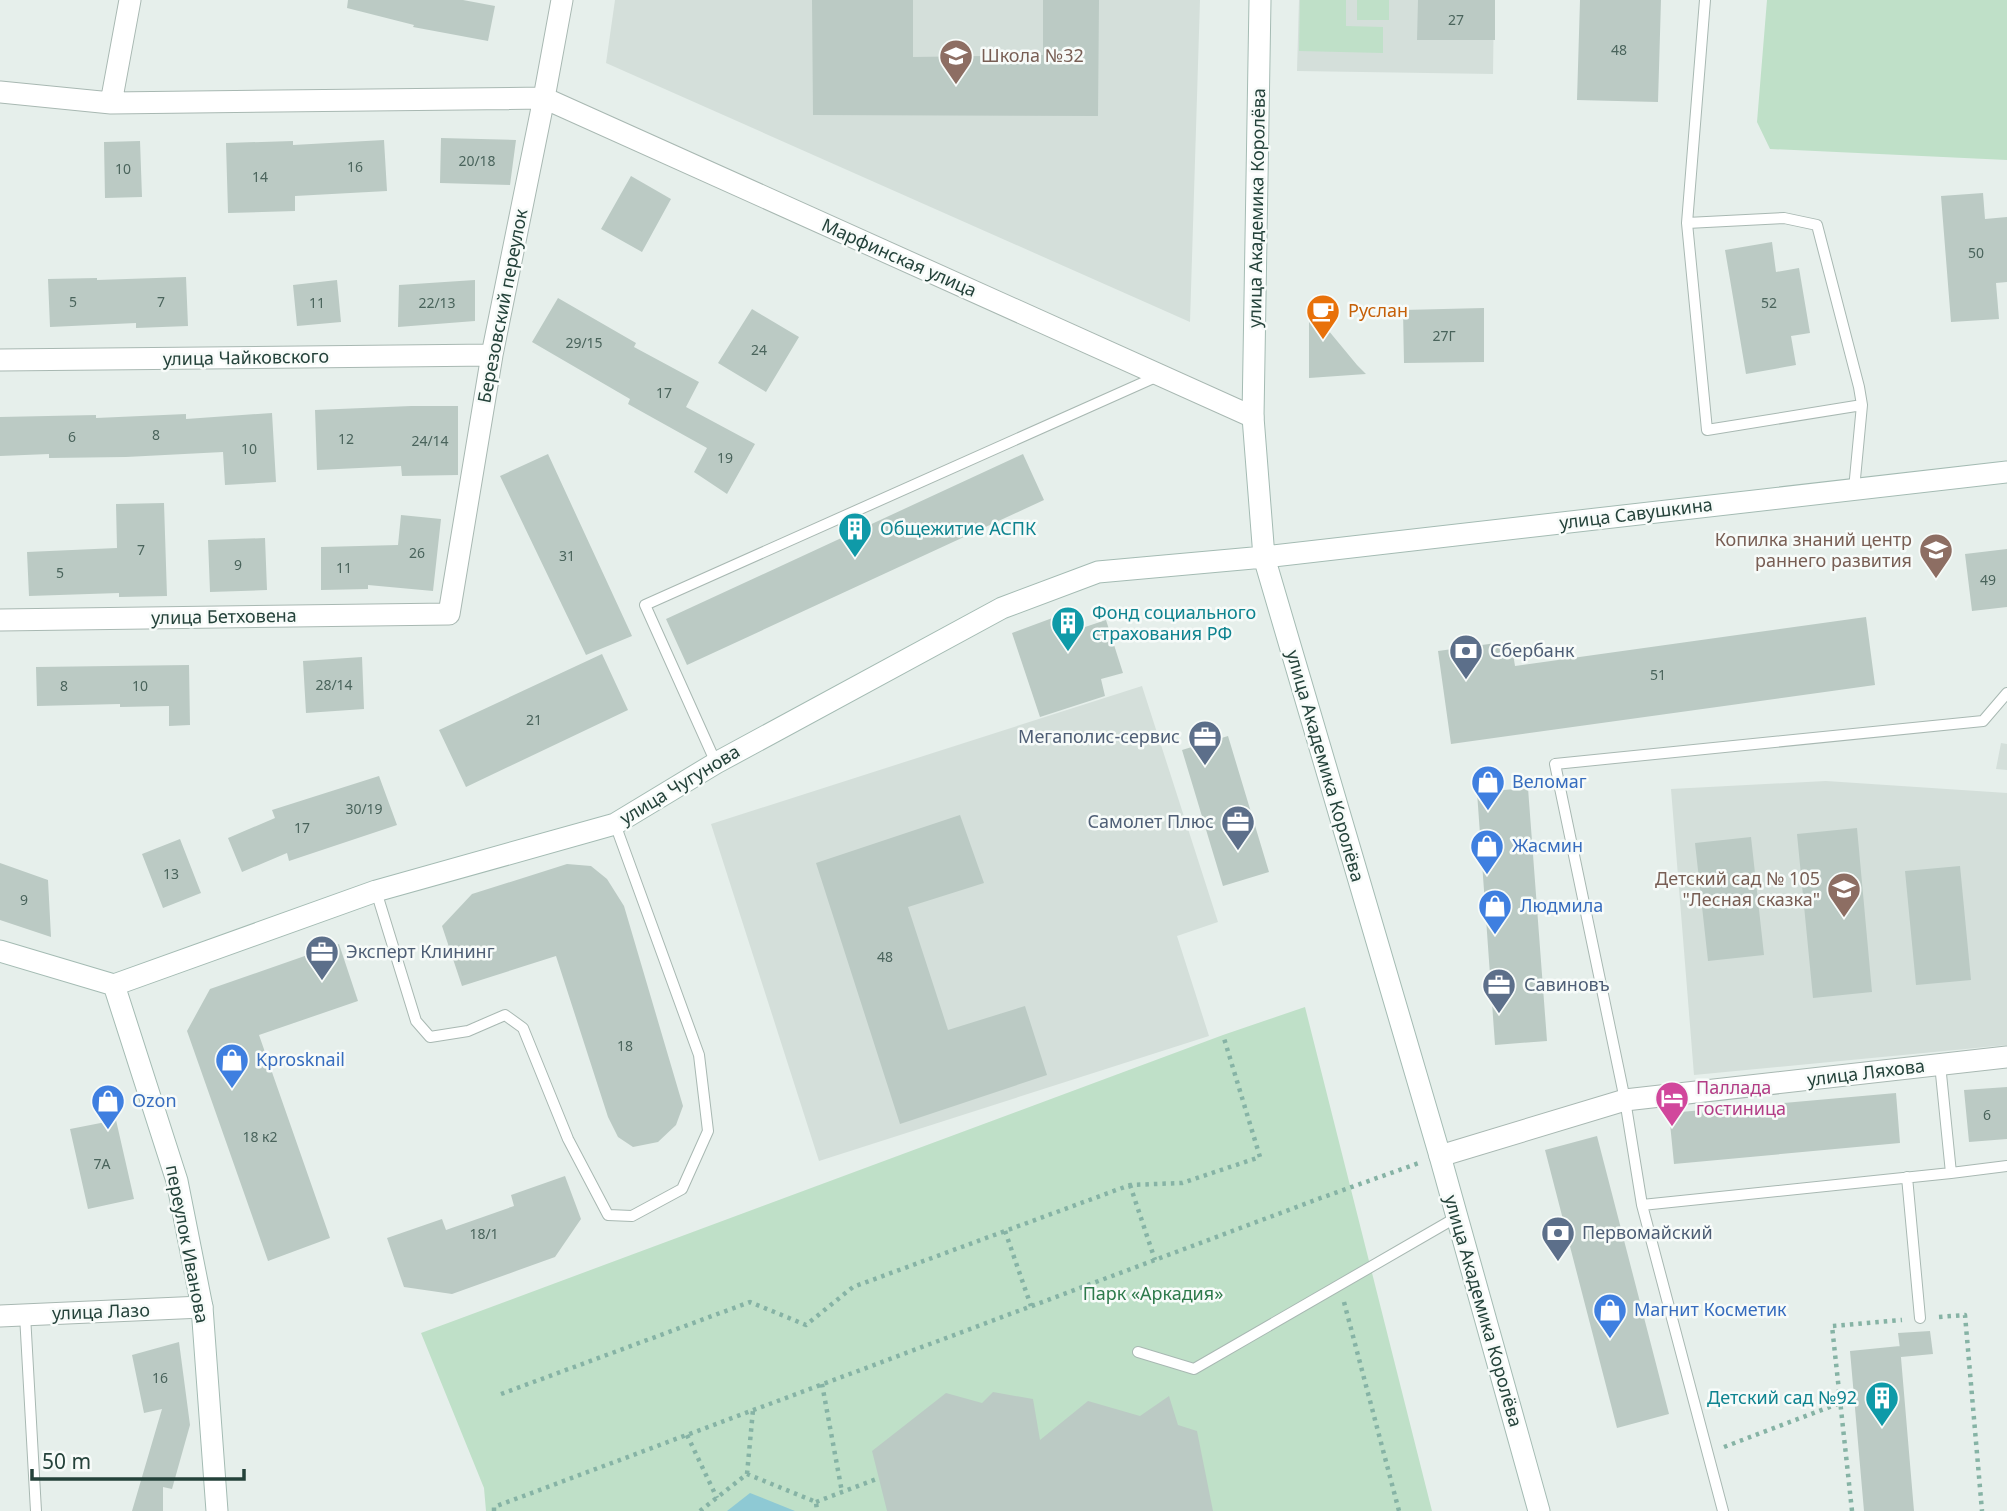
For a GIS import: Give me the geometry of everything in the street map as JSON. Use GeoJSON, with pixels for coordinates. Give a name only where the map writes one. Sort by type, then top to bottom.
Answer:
{"type":"FeatureCollection","features":[{"type":"Feature","properties":{"kind":"street"},"geometry":{"type":"LineString","coordinates":[[111,103],[130,0]]}},
{"type":"Feature","properties":{"kind":"street","name":"Березовский переулок"},"geometry":{"type":"LineString","coordinates":[[449,614],[492,355],[562,0]]}},
{"type":"Feature","properties":{"kind":"street","name":"улица Академика Королёва"},"geometry":{"type":"LineString","coordinates":[[1261,0],[1254,417],[1264,556],[1440,1156],[1539,1511]]}},
{"type":"Feature","properties":{"kind":"street"},"geometry":{"type":"LineString","coordinates":[[0,92],[111,103],[544,99]]}},
{"type":"Feature","properties":{"kind":"street","name":"Марфинская улица"},"geometry":{"type":"LineString","coordinates":[[544,99],[1254,417]]}},
{"type":"Feature","properties":{"kind":"street","name":"улица Чайковского"},"geometry":{"type":"LineString","coordinates":[[0,360],[492,355]]}},
{"type":"Feature","properties":{"kind":"street","name":"улица Савушкина"},"geometry":{"type":"LineString","coordinates":[[1264,556],[2007,471]]}},
{"type":"Feature","properties":{"kind":"street","name":"улица Чугунова"},"geometry":{"type":"LineString","coordinates":[[114,985],[376,891],[615,824],[716,763],[1014,604],[1098,572],[1264,556]]}},
{"type":"Feature","properties":{"kind":"street","name":"улица Бетховена"},"geometry":{"type":"LineString","coordinates":[[0,620],[449,614]]}},
{"type":"Feature","properties":{"kind":"street"},"geometry":{"type":"LineString","coordinates":[[0,951],[114,985]]}},
{"type":"Feature","properties":{"kind":"street","name":"переулок Иванова"},"geometry":{"type":"LineString","coordinates":[[114,985],[177,1181],[202,1307],[217,1511]]}},
{"type":"Feature","properties":{"kind":"street","name":"улица Ляхова"},"geometry":{"type":"LineString","coordinates":[[1440,1156],[1625,1100],[2007,1058]]}},
{"type":"Feature","properties":{"kind":"street","name":"улица Лазо"},"geometry":{"type":"LineString","coordinates":[[0,1316],[202,1307]]}},
{"type":"Feature","properties":{"kind":"lane"},"geometry":{"type":"LineString","coordinates":[[1705,0],[1687,223],[1707,430],[1861,405]]}},
{"type":"Feature","properties":{"kind":"lane"},"geometry":{"type":"LineString","coordinates":[[1687,223],[1784,218],[1817,225],[1859,387],[1861,405],[1854,489]]}},
{"type":"Feature","properties":{"kind":"lane"},"geometry":{"type":"LineString","coordinates":[[716,763],[645,605],[1158,376]]}},
{"type":"Feature","properties":{"kind":"lane"},"geometry":{"type":"LineString","coordinates":[[1723,1511],[1642,1205],[1625,1100],[1555,764],[1983,721],[2007,693]]}},
{"type":"Feature","properties":{"kind":"lane"},"geometry":{"type":"LineString","coordinates":[[376,891],[416,1021],[430,1037],[468,1031],[505,1015],[523,1028],[568,1139],[608,1215],[632,1216],[682,1189],[708,1131],[699,1055],[615,824]]}},
{"type":"Feature","properties":{"kind":"lane"},"geometry":{"type":"LineString","coordinates":[[1940,1064],[1951,1173]]}},
{"type":"Feature","properties":{"kind":"lane"},"geometry":{"type":"LineString","coordinates":[[1642,1205],[2007,1167]]}},
{"type":"Feature","properties":{"kind":"lane"},"geometry":{"type":"LineString","coordinates":[[1907,1177],[1920,1318]]}},
{"type":"Feature","properties":{"kind":"lane"},"geometry":{"type":"LineString","coordinates":[[1139,1352],[1194,1369],[1457,1217]]}},
{"type":"Feature","properties":{"kind":"lane"},"geometry":{"type":"LineString","coordinates":[[25,1315],[35,1511]]}},
{"type":"Feature","properties":{"kind":"path"},"geometry":{"type":"LineString","coordinates":[[501,1394],[750,1302],[806,1325],[853,1287],[1130,1185],[1182,1183],[1260,1157],[1223,1035]]}},
{"type":"Feature","properties":{"kind":"path"},"geometry":{"type":"LineString","coordinates":[[494,1511],[494,1507],[1440,1156]]}},
{"type":"Feature","properties":{"kind":"path"},"geometry":{"type":"LineString","coordinates":[[1130,1185],[1155,1260]]}},
{"type":"Feature","properties":{"kind":"path"},"geometry":{"type":"LineString","coordinates":[[1006,1231],[1031,1306]]}},
{"type":"Feature","properties":{"kind":"path"},"geometry":{"type":"LineString","coordinates":[[1339,1284],[1399,1511]]}},
{"type":"Feature","properties":{"kind":"path"},"geometry":{"type":"LineString","coordinates":[[1852,1511],[1832,1326],[1965,1315],[1982,1511]]}},
{"type":"Feature","properties":{"kind":"path"},"geometry":{"type":"LineString","coordinates":[[822,1384],[842,1492]]}},
{"type":"Feature","properties":{"kind":"path"},"geometry":{"type":"LineString","coordinates":[[1707,1453],[1840,1403]]}},
{"type":"Feature","properties":{"kind":"path"},"geometry":{"type":"LineString","coordinates":[[700,1511],[747,1474],[753,1410]]}},
{"type":"Feature","properties":{"kind":"path"},"geometry":{"type":"LineString","coordinates":[[687,1435],[717,1498]]}},
{"type":"Feature","properties":{"kind":"path"},"geometry":{"type":"LineString","coordinates":[[747,1474],[816,1502],[879,1478]]}},
{"type":"Feature","properties":{"kind":"path"},"geometry":{"type":"LineString","coordinates":[[816,1502],[817,1511]]}},
{"type":"Feature","properties":{"kind":"shaded area"},"geometry":{"type":"Polygon","coordinates":[[[615,0],[1200,0],[1190,322],[606,63],[615,0]]]}},
{"type":"Feature","properties":{"kind":"shaded area"},"geometry":{"type":"Polygon","coordinates":[[[1299,0],[1494,0],[1493,74],[1297,71],[1299,0]]]}},
{"type":"Feature","properties":{"kind":"shaded area"},"geometry":{"type":"Polygon","coordinates":[[[1142,686],[1218,922],[1177,936],[1209,1036],[819,1161],[711,824],[1142,686]]]}},
{"type":"Feature","properties":{"kind":"shaded area"},"geometry":{"type":"Polygon","coordinates":[[[2001,743],[2007,744],[2007,770],[1996,769],[2001,743]]]}},
{"type":"Feature","properties":{"kind":"shaded area","name":"Детский сад № 105 \"Лесная сказка\""},"geometry":{"type":"Polygon","coordinates":[[[1826,781],[2007,793],[2007,1045],[1694,1075],[1671,789],[1826,781]]]}},
{"type":"Feature","properties":{"kind":"green space"},"geometry":{"type":"Polygon","coordinates":[[[1300,0],[1346,0],[1346,26],[1383,27],[1383,53],[1299,51],[1300,0]]]}},
{"type":"Feature","properties":{"kind":"green space"},"geometry":{"type":"Polygon","coordinates":[[[1357,0],[1389,0],[1389,20],[1357,20],[1357,0]]]}},
{"type":"Feature","properties":{"kind":"green space"},"geometry":{"type":"Polygon","coordinates":[[[1767,0],[2007,0],[2007,160],[1770,149],[1757,122],[1767,0]]]}},
{"type":"Feature","properties":{"kind":"green space","name":"Парк «Аркадия»"},"geometry":{"type":"Polygon","coordinates":[[[1305,1007],[1432,1511],[486,1511],[484,1488],[421,1333],[1223,1035],[1305,1007]]]}},
{"type":"Feature","properties":{"kind":"water"},"geometry":{"type":"Polygon","coordinates":[[[750,1493],[795,1511],[727,1511],[750,1493]]]}},
{"type":"Feature","properties":{"kind":"building"},"geometry":{"type":"Polygon","coordinates":[[[348,0],[463,0],[495,6],[488,41],[413,27],[414,25],[347,8],[348,0]]]}},
{"type":"Feature","properties":{"kind":"building","name":"Школа №32"},"geometry":{"type":"Polygon","coordinates":[[[812,0],[913,0],[913,57],[1043,55],[1043,0],[1099,0],[1098,116],[813,115],[812,0]]]}},
{"type":"Feature","properties":{"kind":"building"},"geometry":{"type":"Polygon","coordinates":[[[1418,0],[1495,0],[1495,40],[1417,40],[1418,0]]]}},
{"type":"Feature","properties":{"kind":"building"},"geometry":{"type":"Polygon","coordinates":[[[1580,0],[1661,0],[1658,102],[1577,100],[1580,0]]]}},
{"type":"Feature","properties":{"kind":"building"},"geometry":{"type":"Polygon","coordinates":[[[441,138],[516,140],[510,185],[440,183],[441,138]]]}},
{"type":"Feature","properties":{"kind":"building"},"geometry":{"type":"Polygon","coordinates":[[[384,140],[387,191],[295,196],[295,211],[228,213],[226,143],[293,141],[293,145],[384,140]]]}},
{"type":"Feature","properties":{"kind":"building"},"geometry":{"type":"Polygon","coordinates":[[[140,141],[142,197],[105,198],[104,142],[140,141]]]}},
{"type":"Feature","properties":{"kind":"building"},"geometry":{"type":"Polygon","coordinates":[[[631,176],[671,199],[642,252],[601,229],[631,176]]]}},
{"type":"Feature","properties":{"kind":"building"},"geometry":{"type":"Polygon","coordinates":[[[1983,193],[1985,219],[2007,217],[2007,282],[1996,283],[1999,319],[1951,322],[1941,196],[1983,193]]]}},
{"type":"Feature","properties":{"kind":"building"},"geometry":{"type":"Polygon","coordinates":[[[1772,242],[1776,272],[1799,268],[1810,333],[1791,336],[1796,365],[1746,374],[1725,250],[1772,242]]]}},
{"type":"Feature","properties":{"kind":"building"},"geometry":{"type":"Polygon","coordinates":[[[186,277],[188,326],[136,328],[136,323],[50,327],[48,279],[186,277]]]}},
{"type":"Feature","properties":{"kind":"building"},"geometry":{"type":"Polygon","coordinates":[[[337,280],[341,322],[297,326],[293,285],[337,280]]]}},
{"type":"Feature","properties":{"kind":"building"},"geometry":{"type":"Polygon","coordinates":[[[475,280],[475,321],[398,327],[399,285],[475,280]]]}},
{"type":"Feature","properties":{"kind":"building"},"geometry":{"type":"Polygon","coordinates":[[[558,298],[636,343],[634,347],[699,382],[686,407],[755,444],[727,494],[694,472],[707,448],[628,404],[630,399],[532,342],[558,298]]]}},
{"type":"Feature","properties":{"kind":"building","name":"Руслан"},"geometry":{"type":"Polygon","coordinates":[[[1309,307],[1357,365],[1366,374],[1309,378],[1309,307]]]}},
{"type":"Feature","properties":{"kind":"building"},"geometry":{"type":"Polygon","coordinates":[[[1484,308],[1484,362],[1404,363],[1403,310],[1484,308]]]}},
{"type":"Feature","properties":{"kind":"building"},"geometry":{"type":"Polygon","coordinates":[[[752,309],[799,337],[766,392],[718,363],[752,309]]]}},
{"type":"Feature","properties":{"kind":"building"},"geometry":{"type":"Polygon","coordinates":[[[458,406],[458,475],[402,476],[401,466],[317,470],[315,410],[458,406]]]}},
{"type":"Feature","properties":{"kind":"building"},"geometry":{"type":"Polygon","coordinates":[[[272,413],[276,482],[225,485],[223,452],[126,457],[49,458],[49,454],[0,456],[0,417],[96,415],[96,418],[186,414],[186,419],[272,413]]]}},
{"type":"Feature","properties":{"kind":"building"},"geometry":{"type":"Polygon","coordinates":[[[548,454],[632,636],[586,655],[500,476],[548,454]]]}},
{"type":"Feature","properties":{"kind":"building","name":"Общежитие АСПК"},"geometry":{"type":"Polygon","coordinates":[[[1023,454],[1044,500],[687,665],[666,619],[1023,454]]]}},
{"type":"Feature","properties":{"kind":"building"},"geometry":{"type":"Polygon","coordinates":[[[164,503],[167,596],[119,597],[119,593],[29,596],[27,552],[117,548],[116,504],[164,503]]]}},
{"type":"Feature","properties":{"kind":"building"},"geometry":{"type":"Polygon","coordinates":[[[401,515],[441,519],[433,591],[368,585],[368,589],[321,590],[321,547],[398,545],[401,515]]]}},
{"type":"Feature","properties":{"kind":"building"},"geometry":{"type":"Polygon","coordinates":[[[265,538],[267,590],[210,592],[208,540],[265,538]]]}},
{"type":"Feature","properties":{"kind":"building"},"geometry":{"type":"Polygon","coordinates":[[[2007,549],[2007,607],[1972,611],[1965,554],[2007,549]]]}},
{"type":"Feature","properties":{"kind":"building","name":"Фонд социального страхования РФ"},"geometry":{"type":"Polygon","coordinates":[[[1074,610],[1079,629],[1106,620],[1123,673],[1101,679],[1105,696],[1040,717],[1012,633],[1074,610]]]}},
{"type":"Feature","properties":{"kind":"building"},"geometry":{"type":"Polygon","coordinates":[[[1866,617],[1875,685],[1451,744],[1438,651],[1511,641],[1515,666],[1866,617]]]}},
{"type":"Feature","properties":{"kind":"building"},"geometry":{"type":"Polygon","coordinates":[[[602,654],[628,710],[466,787],[439,730],[602,654]]]}},
{"type":"Feature","properties":{"kind":"building"},"geometry":{"type":"Polygon","coordinates":[[[362,657],[364,709],[306,713],[303,661],[362,657]]]}},
{"type":"Feature","properties":{"kind":"building"},"geometry":{"type":"Polygon","coordinates":[[[189,665],[190,725],[169,726],[169,706],[37,706],[36,667],[189,665]]]}},
{"type":"Feature","properties":{"kind":"building"},"geometry":{"type":"Polygon","coordinates":[[[1228,736],[1269,872],[1223,886],[1182,750],[1228,736]]]}},
{"type":"Feature","properties":{"kind":"building"},"geometry":{"type":"Polygon","coordinates":[[[379,776],[397,825],[289,861],[287,853],[242,872],[228,838],[275,818],[272,810],[379,776]]]}},
{"type":"Feature","properties":{"kind":"building"},"geometry":{"type":"Polygon","coordinates":[[[1528,788],[1547,1041],[1495,1045],[1477,792],[1528,788]]]}},
{"type":"Feature","properties":{"kind":"building"},"geometry":{"type":"Polygon","coordinates":[[[960,815],[984,883],[908,907],[948,1030],[1025,1006],[1047,1075],[900,1124],[816,863],[960,815]]]}},
{"type":"Feature","properties":{"kind":"building"},"geometry":{"type":"Polygon","coordinates":[[[1857,828],[1872,992],[1813,998],[1797,834],[1857,828]]]}},
{"type":"Feature","properties":{"kind":"building"},"geometry":{"type":"Polygon","coordinates":[[[1751,837],[1764,955],[1708,961],[1695,843],[1751,837]]]}},
{"type":"Feature","properties":{"kind":"building"},"geometry":{"type":"Polygon","coordinates":[[[180,839],[201,893],[163,908],[142,854],[180,839]]]}},
{"type":"Feature","properties":{"kind":"building"},"geometry":{"type":"Polygon","coordinates":[[[0,863],[48,880],[51,937],[0,920],[0,863]]]}},
{"type":"Feature","properties":{"kind":"building"},"geometry":{"type":"Polygon","coordinates":[[[567,864],[591,866],[607,879],[624,906],[683,1106],[676,1125],[658,1142],[633,1147],[618,1137],[608,1117],[556,956],[462,986],[442,926],[472,894],[567,864]]]}},
{"type":"Feature","properties":{"kind":"building"},"geometry":{"type":"Polygon","coordinates":[[[1960,866],[1971,980],[1916,985],[1905,871],[1960,866]]]}},
{"type":"Feature","properties":{"kind":"building"},"geometry":{"type":"Polygon","coordinates":[[[339,944],[358,1001],[259,1035],[330,1238],[268,1261],[187,1031],[210,989],[339,944]]]}},
{"type":"Feature","properties":{"kind":"building"},"geometry":{"type":"Polygon","coordinates":[[[2007,1087],[2007,1139],[1969,1142],[1964,1090],[2007,1087]]]}},
{"type":"Feature","properties":{"kind":"building"},"geometry":{"type":"Polygon","coordinates":[[[1896,1093],[1900,1143],[1674,1164],[1669,1113],[1896,1093]]]}},
{"type":"Feature","properties":{"kind":"building"},"geometry":{"type":"Polygon","coordinates":[[[116,1120],[134,1199],[88,1209],[70,1129],[116,1120]]]}},
{"type":"Feature","properties":{"kind":"building"},"geometry":{"type":"Polygon","coordinates":[[[1597,1136],[1669,1414],[1617,1428],[1545,1150],[1597,1136]]]}},
{"type":"Feature","properties":{"kind":"building"},"geometry":{"type":"Polygon","coordinates":[[[565,1176],[581,1219],[555,1257],[452,1294],[404,1287],[387,1238],[442,1219],[446,1230],[514,1206],[511,1195],[565,1176]]]}},
{"type":"Feature","properties":{"kind":"building"},"geometry":{"type":"Polygon","coordinates":[[[1930,1331],[1933,1354],[1901,1357],[1898,1333],[1930,1331]]]}},
{"type":"Feature","properties":{"kind":"building"},"geometry":{"type":"Polygon","coordinates":[[[179,1342],[190,1425],[172,1489],[163,1487],[163,1511],[132,1511],[162,1409],[144,1413],[132,1355],[179,1342]]]}},
{"type":"Feature","properties":{"kind":"building","name":"Детский сад №92"},"geometry":{"type":"Polygon","coordinates":[[[1900,1346],[1914,1511],[1864,1511],[1850,1351],[1900,1346]]]}},
{"type":"Feature","properties":{"kind":"building"},"geometry":{"type":"Polygon","coordinates":[[[993,1392],[1033,1399],[1040,1440],[1088,1401],[1140,1416],[1169,1396],[1178,1425],[1197,1431],[1213,1511],[887,1511],[872,1451],[946,1393],[982,1403],[993,1392]]]}},
{"type":"Feature","properties":{"kind":"place","name":"Школа №32"},"geometry":{"type":"Point","coordinates":[956,86]}},
{"type":"Feature","properties":{"kind":"place","name":"Руслан"},"geometry":{"type":"Point","coordinates":[1323,341]}},
{"type":"Feature","properties":{"kind":"place","name":"Общежитие АСПК"},"geometry":{"type":"Point","coordinates":[855,559]}},
{"type":"Feature","properties":{"kind":"place","name":"Копилка знаний центр раннего развития"},"geometry":{"type":"Point","coordinates":[1936,580]}},
{"type":"Feature","properties":{"kind":"place","name":"Фонд социального страхования РФ"},"geometry":{"type":"Point","coordinates":[1068,653]}},
{"type":"Feature","properties":{"kind":"place","name":"Сбербанк"},"geometry":{"type":"Point","coordinates":[1466,681]}},
{"type":"Feature","properties":{"kind":"place","name":"Мегаполис-сервис"},"geometry":{"type":"Point","coordinates":[1205,767]}},
{"type":"Feature","properties":{"kind":"place","name":"Веломаг"},"geometry":{"type":"Point","coordinates":[1488,812]}},
{"type":"Feature","properties":{"kind":"place","name":"Самолет Плюс"},"geometry":{"type":"Point","coordinates":[1238,852]}},
{"type":"Feature","properties":{"kind":"place","name":"Жасмин"},"geometry":{"type":"Point","coordinates":[1487,876]}},
{"type":"Feature","properties":{"kind":"place","name":"Детский сад № 105 \"Лесная сказка\""},"geometry":{"type":"Point","coordinates":[1844,919]}},
{"type":"Feature","properties":{"kind":"place","name":"Людмила"},"geometry":{"type":"Point","coordinates":[1495,936]}},
{"type":"Feature","properties":{"kind":"place","name":"Эксперт Клининг"},"geometry":{"type":"Point","coordinates":[322,982]}},
{"type":"Feature","properties":{"kind":"place","name":"Савиновъ"},"geometry":{"type":"Point","coordinates":[1499,1015]}},
{"type":"Feature","properties":{"kind":"place","name":"Kprosknail"},"geometry":{"type":"Point","coordinates":[232,1090]}},
{"type":"Feature","properties":{"kind":"place","name":"Паллада гостиница"},"geometry":{"type":"Point","coordinates":[1672,1128]}},
{"type":"Feature","properties":{"kind":"place","name":"Ozon"},"geometry":{"type":"Point","coordinates":[108,1131]}},
{"type":"Feature","properties":{"kind":"place","name":"Первомайский"},"geometry":{"type":"Point","coordinates":[1558,1263]}},
{"type":"Feature","properties":{"kind":"place","name":"Магнит Косметик"},"geometry":{"type":"Point","coordinates":[1610,1340]}},
{"type":"Feature","properties":{"kind":"place","name":"Детский сад №92"},"geometry":{"type":"Point","coordinates":[1882,1428]}}]}
